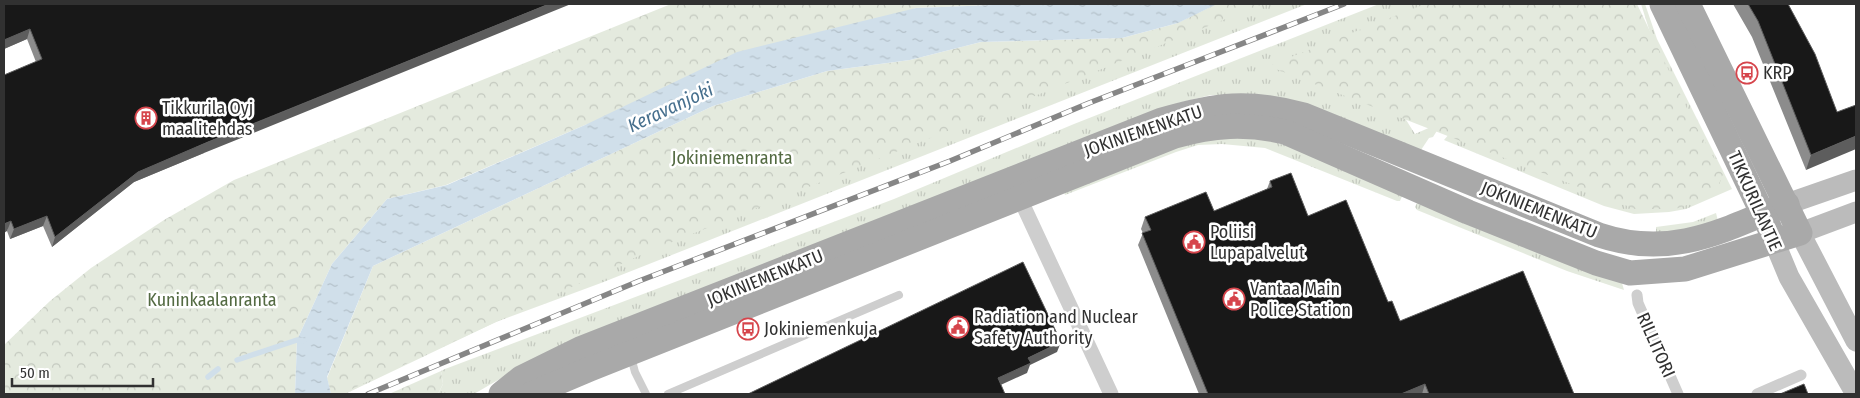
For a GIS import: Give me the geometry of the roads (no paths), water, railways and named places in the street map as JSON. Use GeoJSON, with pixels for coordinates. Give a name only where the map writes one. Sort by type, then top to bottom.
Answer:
{"type":"FeatureCollection","features":[{"type":"Feature","properties":{"kind":"main road","name":"TIKKURILANTIE"},"geometry":{"type":"LineString","coordinates":[[1662,4],[1763,214],[1789,277],[1856,394]]}},
{"type":"Feature","properties":{"kind":"main road","name":"TIKKURILANTIE"},"geometry":{"type":"LineString","coordinates":[[1688,4],[1856,341]]}},
{"type":"Feature","properties":{"kind":"main road","name":"JOKINIEMENKATU"},"geometry":{"type":"LineString","coordinates":[[1016,189],[1162,120],[1196,110],[1223,105],[1258,106],[1304,115],[1613,240],[1638,244],[1678,244],[1704,237],[1787,204],[1856,180]]}},
{"type":"Feature","properties":{"kind":"main road","name":"JOKINIEMENKATU"},"geometry":{"type":"LineString","coordinates":[[531,394],[627,344],[1016,189],[1204,128],[1228,125],[1260,126],[1307,140],[1468,212],[1620,271],[1641,274],[1685,269],[1856,212]]}},
{"type":"Feature","properties":{"kind":"main road","name":"JOKINIEMENKATU"},"geometry":{"type":"LineString","coordinates":[[501,394],[520,378],[580,349],[627,344]]}},
{"type":"Feature","properties":{"kind":"street"},"geometry":{"type":"LineString","coordinates":[[1016,189],[1111,394]]}},
{"type":"Feature","properties":{"kind":"street","name":"RILLITORI"},"geometry":{"type":"LineString","coordinates":[[1636,294],[1638,303],[1678,394]]}},
{"type":"Feature","properties":{"kind":"street"},"geometry":{"type":"LineString","coordinates":[[1756,394],[1801,376]]}},
{"type":"Feature","properties":{"kind":"lane"},"geometry":{"type":"LineString","coordinates":[[668,394],[681,392],[899,295]]}},
{"type":"Feature","properties":{"kind":"lane"},"geometry":{"type":"LineString","coordinates":[[627,344],[635,372],[646,394]]}},
{"type":"Feature","properties":{"kind":"water","name":"Keravanjoki"},"geometry":{"type":"Polygon","coordinates":[[[1021,4],[1217,4],[1178,23],[1122,38],[981,42],[910,60],[827,71],[713,106],[373,266],[327,377],[331,394],[295,394],[297,340],[332,264],[387,199],[447,185],[585,125],[737,52],[916,8],[1021,4]]]}},
{"type":"Feature","properties":{"kind":"waterway"},"geometry":{"type":"LineString","coordinates":[[237,360],[297,340],[304,341]]}},
{"type":"Feature","properties":{"kind":"waterway"},"geometry":{"type":"LineString","coordinates":[[208,377],[218,369]]}},
{"type":"Feature","properties":{"kind":"railway"},"geometry":{"type":"LineString","coordinates":[[368,394],[639,281],[950,161],[1089,103],[1344,4]]}},
{"type":"Feature","properties":{"kind":"place","name":"KRP"},"geometry":{"type":"Point","coordinates":[1747,73]}},
{"type":"Feature","properties":{"kind":"place","name":"Tikkurila Oyj maalitehdas"},"geometry":{"type":"Point","coordinates":[146,118]}},
{"type":"Feature","properties":{"kind":"place","name":"Poliisi Lupapalvelut"},"geometry":{"type":"Point","coordinates":[1194,242]}},
{"type":"Feature","properties":{"kind":"place","name":"Vantaa Main Police Station"},"geometry":{"type":"Point","coordinates":[1234,299]}},
{"type":"Feature","properties":{"kind":"place","name":"Radiation and Nuclear Safety Authority"},"geometry":{"type":"Point","coordinates":[958,327]}},
{"type":"Feature","properties":{"kind":"place","name":"Jokiniemenkuja"},"geometry":{"type":"Point","coordinates":[748,329]}},
{"type":"Feature","properties":{"kind":"park label","name":"Jokiniemenranta"},"geometry":{"type":"Point","coordinates":[732,158]}},
{"type":"Feature","properties":{"kind":"park label","name":"Kuninkaalanranta"},"geometry":{"type":"Point","coordinates":[212,300]}}]}
